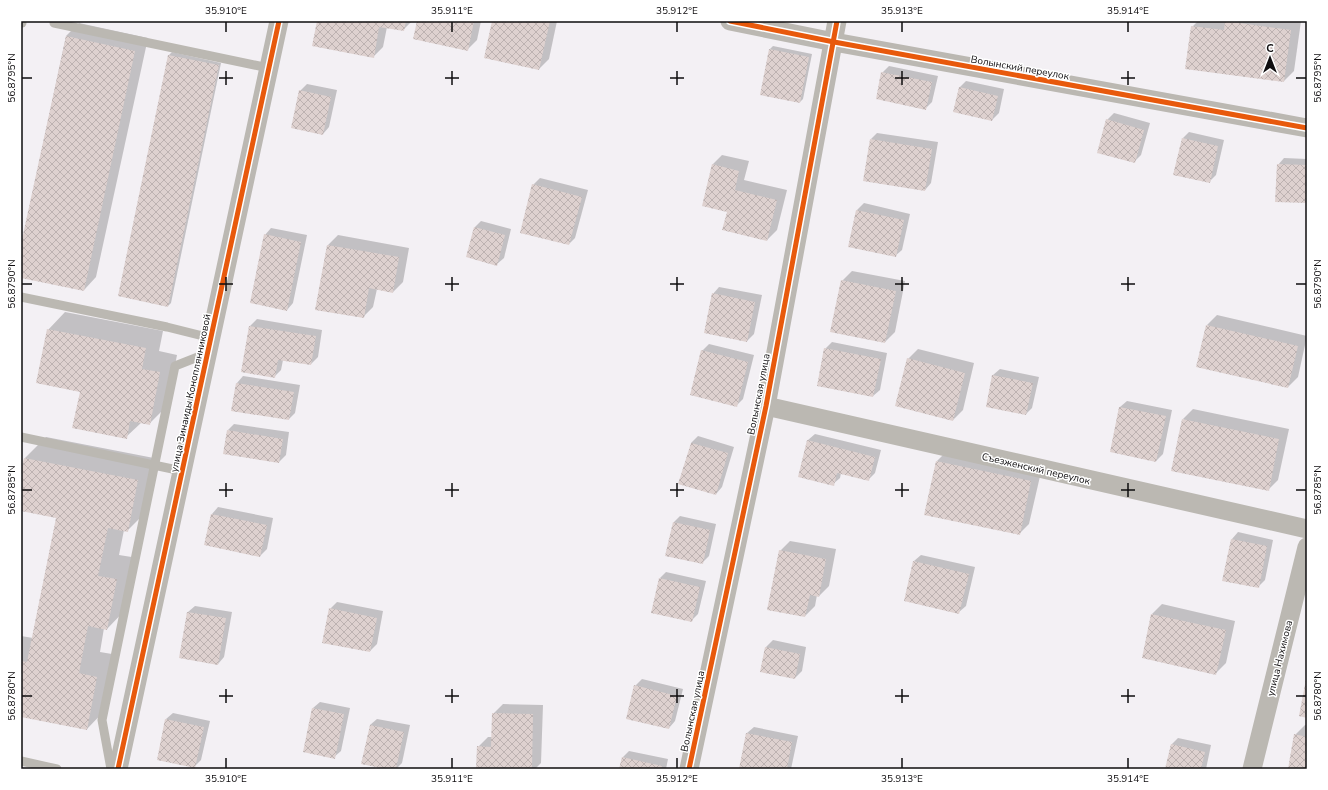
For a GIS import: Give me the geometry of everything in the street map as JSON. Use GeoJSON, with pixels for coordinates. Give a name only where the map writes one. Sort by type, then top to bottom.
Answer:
{"type":"FeatureCollection","features":[{"type":"Feature","properties":{"kind":"street","name":"улица Зинаиды Коноплянниковой"},"geometry":{"type":"LineString","coordinates":[[118,769],[279,21]]}},
{"type":"Feature","properties":{"kind":"street","name":"Волынский переулок"},"geometry":{"type":"LineString","coordinates":[[730,21],[834,42],[1307,128]]}},
{"type":"Feature","properties":{"kind":"street","name":"Волынская улица"},"geometry":{"type":"LineString","coordinates":[[689,769],[766,406],[838,21]]}},
{"type":"Feature","properties":{"kind":"street","name":"Съезженский переулок"},"geometry":{"type":"LineString","coordinates":[[766,406],[1307,529]]}},
{"type":"Feature","properties":{"kind":"street","name":"улица Нахимова"},"geometry":{"type":"LineString","coordinates":[[1252,769],[1307,547]]}},
{"type":"Feature","properties":{"kind":"lane"},"geometry":{"type":"LineString","coordinates":[[54,24],[269,68]]}},
{"type":"Feature","properties":{"kind":"lane"},"geometry":{"type":"LineString","coordinates":[[21,297],[167,327],[209,345]]}},
{"type":"Feature","properties":{"kind":"lane"},"geometry":{"type":"LineString","coordinates":[[111,769],[102,720],[175,366],[209,345]]}},
{"type":"Feature","properties":{"kind":"lane"},"geometry":{"type":"LineString","coordinates":[[21,437],[182,471]]}},
{"type":"Feature","properties":{"kind":"lane"},"geometry":{"type":"LineString","coordinates":[[21,761],[57,769]]}},
{"type":"Feature","properties":{"kind":"building"},"geometry":{"type":"Polygon","coordinates":[[[317,21],[406,21],[404,31],[379,27],[374,58],[312,46],[317,21]]]}},
{"type":"Feature","properties":{"kind":"building"},"geometry":{"type":"Polygon","coordinates":[[[417,21],[474,21],[468,51],[413,39],[417,21]]]}},
{"type":"Feature","properties":{"kind":"building"},"geometry":{"type":"Polygon","coordinates":[[[492,21],[550,21],[539,70],[484,58],[492,21]]]}},
{"type":"Feature","properties":{"kind":"building"},"geometry":{"type":"Polygon","coordinates":[[[1225,21],[1291,30],[1284,82],[1185,69],[1191,26],[1224,30],[1225,21]]]}},
{"type":"Feature","properties":{"kind":"building"},"geometry":{"type":"Polygon","coordinates":[[[66,36],[135,51],[84,291],[21,278],[21,244],[66,36]]]}},
{"type":"Feature","properties":{"kind":"building"},"geometry":{"type":"Polygon","coordinates":[[[769,49],[809,57],[800,103],[760,95],[769,49]]]}},
{"type":"Feature","properties":{"kind":"building"},"geometry":{"type":"Polygon","coordinates":[[[168,55],[219,65],[168,307],[118,296],[168,55]]]}},
{"type":"Feature","properties":{"kind":"building"},"geometry":{"type":"Polygon","coordinates":[[[881,72],[932,82],[926,110],[876,99],[881,72]]]}},
{"type":"Feature","properties":{"kind":"building"},"geometry":{"type":"Polygon","coordinates":[[[959,87],[998,96],[992,121],[953,112],[959,87]]]}},
{"type":"Feature","properties":{"kind":"building"},"geometry":{"type":"Polygon","coordinates":[[[299,90],[331,97],[323,135],[291,128],[299,90]]]}},
{"type":"Feature","properties":{"kind":"building"},"geometry":{"type":"Polygon","coordinates":[[[1106,119],[1144,130],[1135,163],[1097,153],[1106,119]]]}},
{"type":"Feature","properties":{"kind":"building"},"geometry":{"type":"Polygon","coordinates":[[[1182,138],[1218,146],[1210,183],[1173,175],[1182,138]]]}},
{"type":"Feature","properties":{"kind":"building"},"geometry":{"type":"Polygon","coordinates":[[[870,139],[932,149],[925,191],[863,181],[870,139]]]}},
{"type":"Feature","properties":{"kind":"building"},"geometry":{"type":"Polygon","coordinates":[[[712,164],[739,171],[735,190],[777,200],[767,241],[722,230],[727,212],[702,206],[712,164]]]}},
{"type":"Feature","properties":{"kind":"building"},"geometry":{"type":"Polygon","coordinates":[[[1277,164],[1307,165],[1307,203],[1275,202],[1277,164]]]}},
{"type":"Feature","properties":{"kind":"building"},"geometry":{"type":"Polygon","coordinates":[[[532,184],[582,197],[569,245],[520,233],[532,184]]]}},
{"type":"Feature","properties":{"kind":"building"},"geometry":{"type":"Polygon","coordinates":[[[856,210],[904,220],[896,257],[848,247],[856,210]]]}},
{"type":"Feature","properties":{"kind":"building"},"geometry":{"type":"Polygon","coordinates":[[[474,227],[505,235],[497,266],[466,257],[474,227]]]}},
{"type":"Feature","properties":{"kind":"building"},"geometry":{"type":"Polygon","coordinates":[[[264,234],[301,242],[287,311],[250,303],[264,234]]]}},
{"type":"Feature","properties":{"kind":"building"},"geometry":{"type":"Polygon","coordinates":[[[327,245],[399,257],[393,293],[369,288],[364,318],[315,310],[327,245]]]}},
{"type":"Feature","properties":{"kind":"building"},"geometry":{"type":"Polygon","coordinates":[[[841,280],[896,291],[885,343],[830,332],[841,280]]]}},
{"type":"Feature","properties":{"kind":"building"},"geometry":{"type":"Polygon","coordinates":[[[712,293],[755,302],[747,342],[704,333],[712,293]]]}},
{"type":"Feature","properties":{"kind":"building"},"geometry":{"type":"Polygon","coordinates":[[[1206,325],[1298,346],[1288,388],[1196,367],[1206,325]]]}},
{"type":"Feature","properties":{"kind":"building"},"geometry":{"type":"Polygon","coordinates":[[[249,326],[316,336],[311,365],[278,360],[275,378],[241,372],[249,326]]]}},
{"type":"Feature","properties":{"kind":"building"},"geometry":{"type":"Polygon","coordinates":[[[47,329],[146,348],[142,369],[160,372],[150,425],[130,421],[127,439],[72,428],[80,392],[36,383],[47,329]]]}},
{"type":"Feature","properties":{"kind":"building"},"geometry":{"type":"Polygon","coordinates":[[[824,348],[881,359],[873,397],[817,386],[824,348]]]}},
{"type":"Feature","properties":{"kind":"building"},"geometry":{"type":"Polygon","coordinates":[[[701,350],[748,362],[737,407],[690,395],[701,350]]]}},
{"type":"Feature","properties":{"kind":"building"},"geometry":{"type":"Polygon","coordinates":[[[907,358],[965,373],[953,421],[895,406],[907,358]]]}},
{"type":"Feature","properties":{"kind":"building"},"geometry":{"type":"Polygon","coordinates":[[[992,375],[1033,383],[1026,415],[986,407],[992,375]]]}},
{"type":"Feature","properties":{"kind":"building"},"geometry":{"type":"Polygon","coordinates":[[[236,383],[294,392],[289,420],[231,411],[236,383]]]}},
{"type":"Feature","properties":{"kind":"building"},"geometry":{"type":"Polygon","coordinates":[[[1119,407],[1166,416],[1156,462],[1110,452],[1119,407]]]}},
{"type":"Feature","properties":{"kind":"building"},"geometry":{"type":"Polygon","coordinates":[[[1182,419],[1279,439],[1269,491],[1171,471],[1182,419]]]}},
{"type":"Feature","properties":{"kind":"building"},"geometry":{"type":"Polygon","coordinates":[[[227,430],[283,439],[279,463],[223,454],[227,430]]]}},
{"type":"Feature","properties":{"kind":"building"},"geometry":{"type":"Polygon","coordinates":[[[807,440],[875,457],[869,481],[837,473],[834,486],[798,477],[807,440]]]}},
{"type":"Feature","properties":{"kind":"building"},"geometry":{"type":"Polygon","coordinates":[[[691,443],[728,453],[716,495],[678,484],[691,443]]]}},
{"type":"Feature","properties":{"kind":"building"},"geometry":{"type":"Polygon","coordinates":[[[24,458],[138,480],[128,532],[108,528],[98,576],[117,579],[107,630],[88,626],[79,673],[97,677],[87,730],[21,717],[21,661],[27,662],[56,518],[21,511],[21,471],[24,458]]]}},
{"type":"Feature","properties":{"kind":"building"},"geometry":{"type":"Polygon","coordinates":[[[936,461],[1031,481],[1020,535],[924,515],[936,461]]]}},
{"type":"Feature","properties":{"kind":"building"},"geometry":{"type":"Polygon","coordinates":[[[211,514],[267,525],[260,557],[204,545],[211,514]]]}},
{"type":"Feature","properties":{"kind":"building"},"geometry":{"type":"Polygon","coordinates":[[[673,522],[710,530],[703,564],[665,556],[673,522]]]}},
{"type":"Feature","properties":{"kind":"building"},"geometry":{"type":"Polygon","coordinates":[[[1231,539],[1267,546],[1259,588],[1222,581],[1231,539]]]}},
{"type":"Feature","properties":{"kind":"building"},"geometry":{"type":"Polygon","coordinates":[[[779,550],[826,559],[819,597],[810,595],[805,617],[767,610],[779,550]]]}},
{"type":"Feature","properties":{"kind":"building"},"geometry":{"type":"Polygon","coordinates":[[[913,561],[969,574],[959,614],[904,601],[913,561]]]}},
{"type":"Feature","properties":{"kind":"building"},"geometry":{"type":"Polygon","coordinates":[[[659,578],[700,587],[692,622],[651,613],[659,578]]]}},
{"type":"Feature","properties":{"kind":"building"},"geometry":{"type":"Polygon","coordinates":[[[329,608],[377,618],[370,652],[322,643],[329,608]]]}},
{"type":"Feature","properties":{"kind":"building"},"geometry":{"type":"Polygon","coordinates":[[[187,612],[226,618],[218,665],[179,658],[187,612]]]}},
{"type":"Feature","properties":{"kind":"building"},"geometry":{"type":"Polygon","coordinates":[[[1151,614],[1226,630],[1216,675],[1142,658],[1151,614]]]}},
{"type":"Feature","properties":{"kind":"building"},"geometry":{"type":"Polygon","coordinates":[[[765,647],[800,654],[795,679],[760,672],[765,647]]]}},
{"type":"Feature","properties":{"kind":"building"},"geometry":{"type":"Polygon","coordinates":[[[1307,679],[1307,718],[1299,716],[1307,679]]]}},
{"type":"Feature","properties":{"kind":"building"},"geometry":{"type":"Polygon","coordinates":[[[634,685],[677,696],[669,729],[626,719],[634,685]]]}},
{"type":"Feature","properties":{"kind":"building"},"geometry":{"type":"Polygon","coordinates":[[[312,708],[344,714],[335,759],[303,752],[312,708]]]}},
{"type":"Feature","properties":{"kind":"building"},"geometry":{"type":"Polygon","coordinates":[[[492,713],[533,714],[532,769],[476,769],[477,746],[491,747],[492,713]]]}},
{"type":"Feature","properties":{"kind":"building"},"geometry":{"type":"Polygon","coordinates":[[[165,719],[204,727],[195,768],[157,760],[165,719]]]}},
{"type":"Feature","properties":{"kind":"building"},"geometry":{"type":"Polygon","coordinates":[[[370,725],[404,732],[396,769],[386,769],[361,764],[370,725]]]}},
{"type":"Feature","properties":{"kind":"building"},"geometry":{"type":"Polygon","coordinates":[[[746,733],[792,742],[787,769],[739,769],[746,733]]]}},
{"type":"Feature","properties":{"kind":"building"},"geometry":{"type":"Polygon","coordinates":[[[1294,734],[1307,737],[1307,769],[1288,769],[1294,734]]]}},
{"type":"Feature","properties":{"kind":"building"},"geometry":{"type":"Polygon","coordinates":[[[1171,744],[1205,752],[1201,769],[1165,769],[1171,744]]]}},
{"type":"Feature","properties":{"kind":"building"},"geometry":{"type":"Polygon","coordinates":[[[622,757],[662,766],[661,769],[619,769],[622,757]]]}},
{"type":"Feature","properties":{"kind":"cycle path"},"geometry":{"type":"LineString","coordinates":[[118,769],[279,21]]}},
{"type":"Feature","properties":{"kind":"cycle path"},"geometry":{"type":"LineString","coordinates":[[730,21],[834,42],[1307,128]]}},
{"type":"Feature","properties":{"kind":"cycle path"},"geometry":{"type":"LineString","coordinates":[[689,769],[766,406],[837,21]]}}]}
